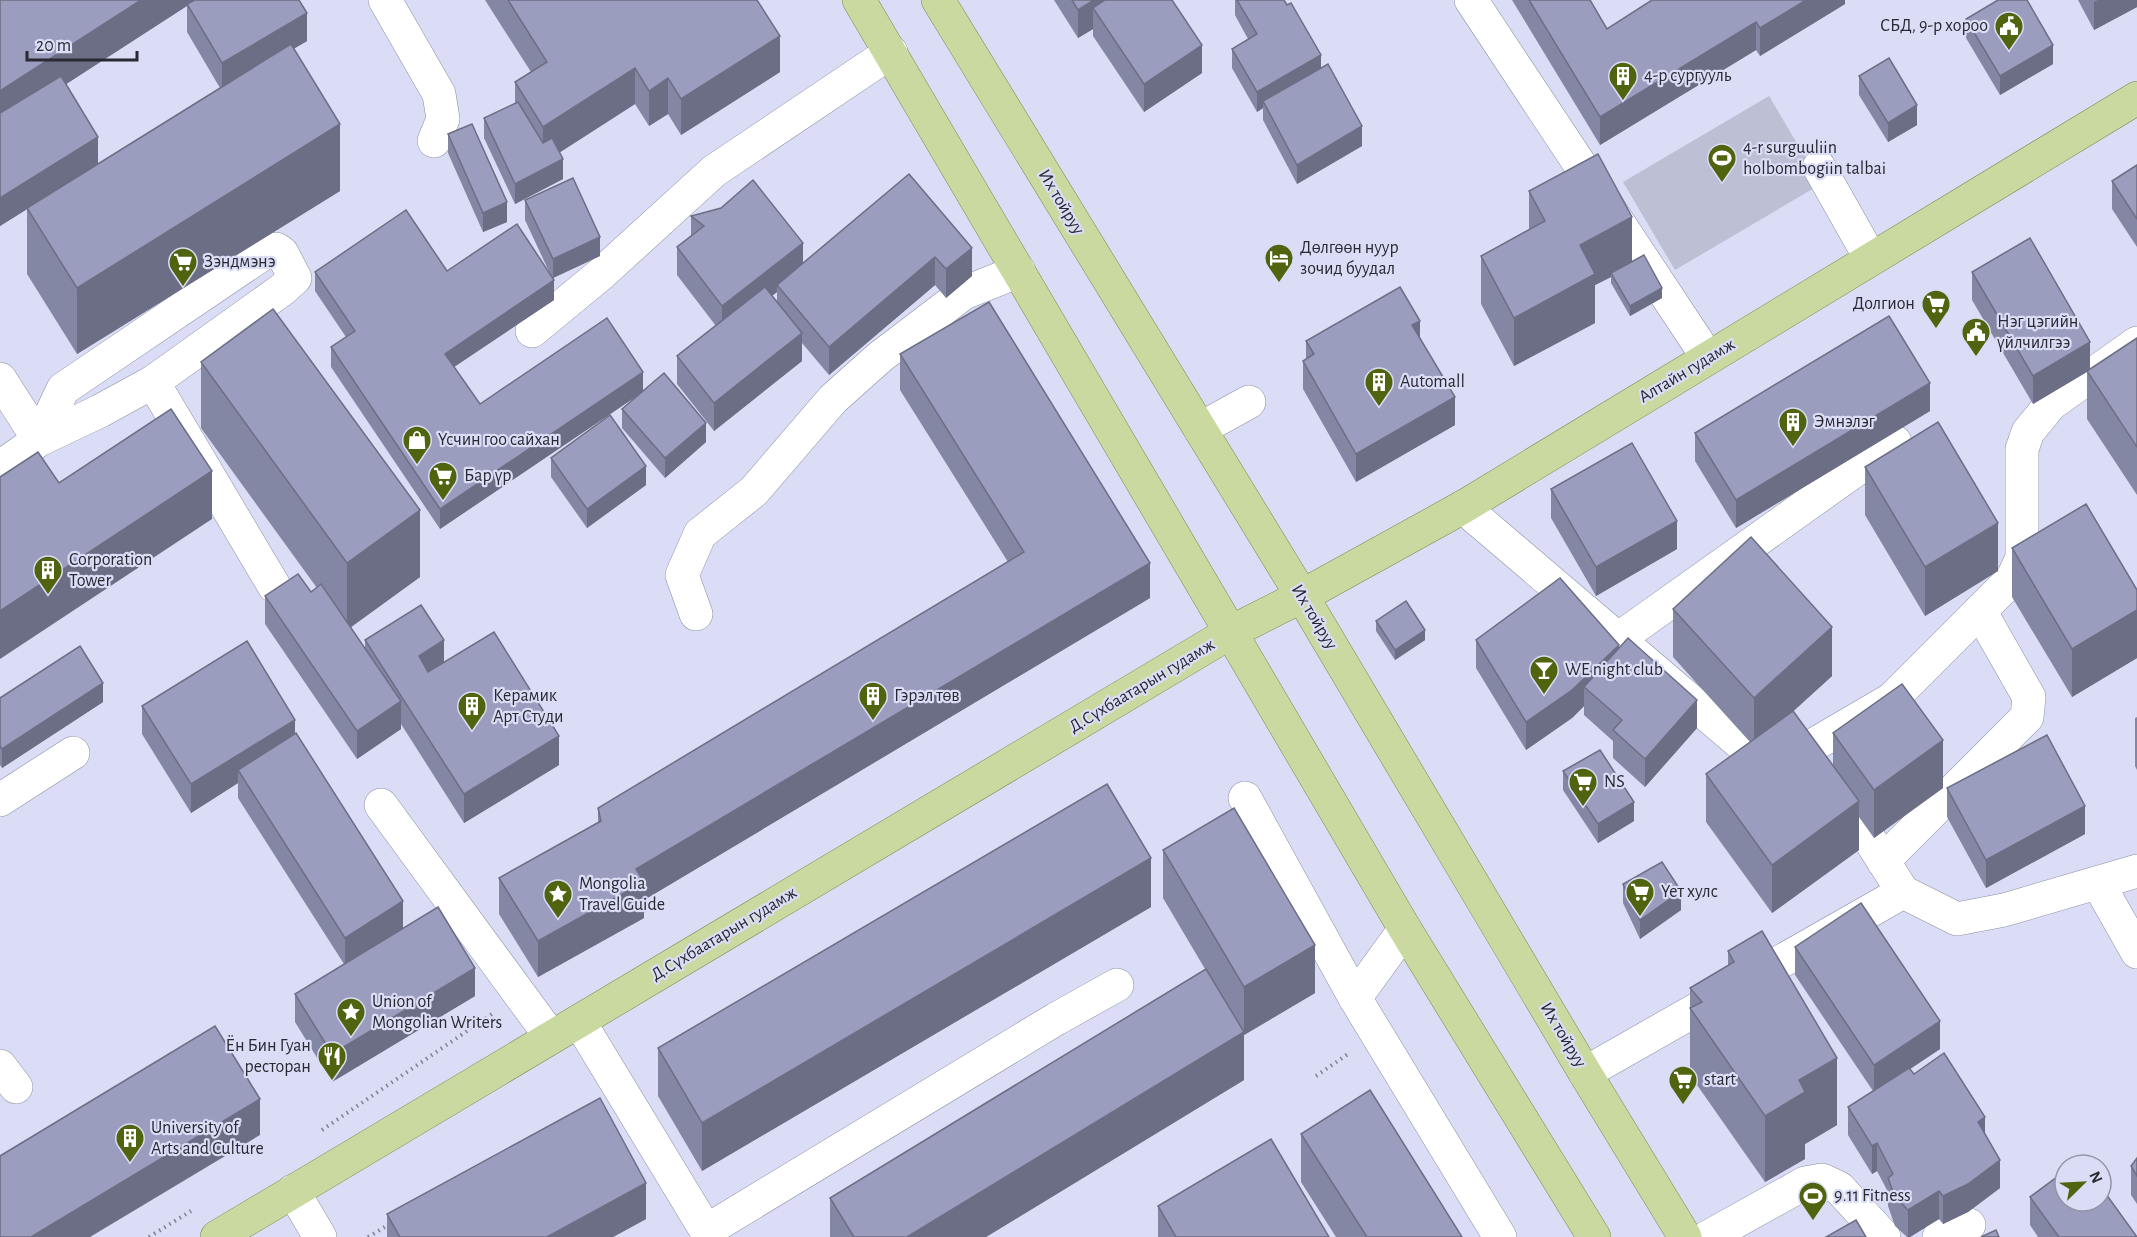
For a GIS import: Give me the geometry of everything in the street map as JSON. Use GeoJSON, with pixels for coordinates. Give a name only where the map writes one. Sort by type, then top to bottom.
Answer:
{"type":"FeatureCollection","features":[{"type":"Feature","properties":{"kind":"main road"},"geometry":{"type":"LineString","coordinates":[[859,0],[1405,929],[1594,1237]]}},
{"type":"Feature","properties":{"kind":"main road","name":"Их тойруу"},"geometry":{"type":"LineString","coordinates":[[938,0],[1302,596],[1685,1237]]}},
{"type":"Feature","properties":{"kind":"main road","name":"Алтайн гудамж"},"geometry":{"type":"LineString","coordinates":[[1232,633],[1463,507],[2137,98]]}},
{"type":"Feature","properties":{"kind":"main road","name":"Д.Сүхбаатарын гудамж"},"geometry":{"type":"LineString","coordinates":[[217,1237],[1232,633]]}},
{"type":"Feature","properties":{"kind":"street"},"geometry":{"type":"LineString","coordinates":[[385,0],[440,94],[443,119],[434,141]]}},
{"type":"Feature","properties":{"kind":"street"},"geometry":{"type":"LineString","coordinates":[[1471,0],[1708,358]]}},
{"type":"Feature","properties":{"kind":"street"},"geometry":{"type":"LineString","coordinates":[[532,331],[601,274],[714,171],[891,52]]}},
{"type":"Feature","properties":{"kind":"street"},"geometry":{"type":"LineString","coordinates":[[1819,167],[1871,259]]}},
{"type":"Feature","properties":{"kind":"street"},"geometry":{"type":"LineString","coordinates":[[0,467],[39,440],[100,411],[153,382],[291,282],[295,278],[282,254],[276,249],[267,250],[63,389],[39,440]]}},
{"type":"Feature","properties":{"kind":"street"},"geometry":{"type":"LineString","coordinates":[[696,614],[682,575],[700,534],[754,491],[833,399],[880,357],[964,293],[1019,271]]}},
{"type":"Feature","properties":{"kind":"street"},"geometry":{"type":"LineString","coordinates":[[1463,507],[1753,754],[1769,755],[1810,747],[1892,699],[2012,579],[2022,558],[2022,449],[2028,432],[2052,404],[2137,343]]}},
{"type":"Feature","properties":{"kind":"street"},"geometry":{"type":"LineString","coordinates":[[0,379],[39,440]]}},
{"type":"Feature","properties":{"kind":"street"},"geometry":{"type":"LineString","coordinates":[[153,382],[274,586]]}},
{"type":"Feature","properties":{"kind":"street"},"geometry":{"type":"LineString","coordinates":[[1200,429],[1249,402]]}},
{"type":"Feature","properties":{"kind":"street"},"geometry":{"type":"LineString","coordinates":[[1618,639],[1895,442]]}},
{"type":"Feature","properties":{"kind":"street"},"geometry":{"type":"LineString","coordinates":[[1883,861],[2027,717],[2028,697],[1980,611]]}},
{"type":"Feature","properties":{"kind":"street"},"geometry":{"type":"LineString","coordinates":[[1810,747],[1903,892],[1957,919],[2004,910],[2137,872]]}},
{"type":"Feature","properties":{"kind":"street"},"geometry":{"type":"LineString","coordinates":[[0,800],[73,753]]}},
{"type":"Feature","properties":{"kind":"street"},"geometry":{"type":"LineString","coordinates":[[1245,798],[1355,998],[1500,1237]]}},
{"type":"Feature","properties":{"kind":"street"},"geometry":{"type":"LineString","coordinates":[[381,805],[551,1037]]}},
{"type":"Feature","properties":{"kind":"street"},"geometry":{"type":"LineString","coordinates":[[2098,883],[2137,952]]}},
{"type":"Feature","properties":{"kind":"street"},"geometry":{"type":"LineString","coordinates":[[1585,1073],[1903,892]]}},
{"type":"Feature","properties":{"kind":"street"},"geometry":{"type":"LineString","coordinates":[[1355,998],[1405,929]]}},
{"type":"Feature","properties":{"kind":"street"},"geometry":{"type":"LineString","coordinates":[[579,1021],[708,1234],[1056,1019],[1117,985]]}},
{"type":"Feature","properties":{"kind":"street"},"geometry":{"type":"LineString","coordinates":[[1708,1237],[1805,1183],[1822,1180],[1839,1188],[1884,1237]]}},
{"type":"Feature","properties":{"kind":"street"},"geometry":{"type":"LineString","coordinates":[[293,1191],[320,1237]]}},
{"type":"Feature","properties":{"kind":"street"},"geometry":{"type":"LineString","coordinates":[[1939,1237],[1969,1225]]}},
{"type":"Feature","properties":{"kind":"path"},"geometry":{"type":"LineString","coordinates":[[318,1133],[493,1014]]}},
{"type":"Feature","properties":{"kind":"path"},"geometry":{"type":"LineString","coordinates":[[149,1237],[199,1206]]}},
{"type":"Feature","properties":{"kind":"path"},"geometry":{"type":"LineString","coordinates":[[368,1237],[398,1220]]}},
{"type":"Feature","properties":{"kind":"shaded area","name":"4-r surguuliin holbombogiin talbai"},"geometry":{"type":"Polygon","coordinates":[[[1769,96],[1821,184],[1675,270],[1623,182],[1769,96]]]}},
{"type":"Feature","properties":{"kind":"building"},"geometry":{"type":"Polygon","coordinates":[[[0,0],[141,0],[0,91],[0,0]]]}},
{"type":"Feature","properties":{"kind":"building"},"geometry":{"type":"Polygon","coordinates":[[[195,0],[299,0],[307,13],[222,63],[187,4],[195,0]]]}},
{"type":"Feature","properties":{"kind":"building"},"geometry":{"type":"Polygon","coordinates":[[[508,0],[757,0],[780,36],[681,99],[668,78],[649,91],[635,68],[543,127],[515,82],[547,62],[508,0]]]}},
{"type":"Feature","properties":{"kind":"building"},"geometry":{"type":"Polygon","coordinates":[[[1072,0],[1094,0],[1078,10],[1072,0]]]}},
{"type":"Feature","properties":{"kind":"building"},"geometry":{"type":"Polygon","coordinates":[[[1105,0],[1172,0],[1202,45],[1144,84],[1093,8],[1105,0]]]}},
{"type":"Feature","properties":{"kind":"building"},"geometry":{"type":"Polygon","coordinates":[[[1237,0],[1284,0],[1287,5],[1291,3],[1321,55],[1257,92],[1232,49],[1257,34],[1237,0]]]}},
{"type":"Feature","properties":{"kind":"building"},"geometry":{"type":"Polygon","coordinates":[[[1529,0],[1590,0],[1607,29],[1652,0],[1806,0],[1760,28],[1756,22],[1600,117],[1529,0]]]}},
{"type":"Feature","properties":{"kind":"building","name":"СБД, 9-р хороо"},"geometry":{"type":"Polygon","coordinates":[[[1998,0],[2027,0],[2053,45],[2000,76],[1966,19],[1998,0]]]}},
{"type":"Feature","properties":{"kind":"building"},"geometry":{"type":"Polygon","coordinates":[[[291,44],[340,124],[77,288],[27,208],[291,44]]]}},
{"type":"Feature","properties":{"kind":"building"},"geometry":{"type":"Polygon","coordinates":[[[1889,58],[1917,105],[1888,123],[1859,76],[1889,58]]]}},
{"type":"Feature","properties":{"kind":"building"},"geometry":{"type":"Polygon","coordinates":[[[1328,64],[1362,126],[1297,165],[1263,101],[1328,64]]]}},
{"type":"Feature","properties":{"kind":"building"},"geometry":{"type":"Polygon","coordinates":[[[61,76],[98,137],[0,198],[0,113],[61,76]]]}},
{"type":"Feature","properties":{"kind":"building"},"geometry":{"type":"Polygon","coordinates":[[[518,102],[543,143],[552,138],[563,159],[515,184],[484,118],[518,102]]]}},
{"type":"Feature","properties":{"kind":"building"},"geometry":{"type":"Polygon","coordinates":[[[472,124],[507,202],[483,213],[448,134],[472,124]]]}},
{"type":"Feature","properties":{"kind":"building"},"geometry":{"type":"Polygon","coordinates":[[[1598,154],[1632,217],[1580,245],[1595,274],[1514,318],[1481,256],[1545,221],[1529,191],[1598,154]]]}},
{"type":"Feature","properties":{"kind":"building"},"geometry":{"type":"Polygon","coordinates":[[[2137,165],[2137,219],[2112,181],[2137,165]]]}},
{"type":"Feature","properties":{"kind":"building"},"geometry":{"type":"Polygon","coordinates":[[[909,174],[972,248],[946,269],[935,257],[829,347],[777,285],[909,174]]]}},
{"type":"Feature","properties":{"kind":"building"},"geometry":{"type":"Polygon","coordinates":[[[573,178],[600,237],[553,259],[525,200],[573,178]]]}},
{"type":"Feature","properties":{"kind":"building"},"geometry":{"type":"Polygon","coordinates":[[[753,180],[803,243],[722,306],[677,247],[704,226],[691,216],[721,208],[753,180]]]}},
{"type":"Feature","properties":{"kind":"building"},"geometry":{"type":"Polygon","coordinates":[[[406,210],[447,271],[517,224],[554,280],[445,354],[480,404],[607,318],[643,372],[440,509],[331,347],[355,331],[315,272],[406,210]]]}},
{"type":"Feature","properties":{"kind":"building"},"geometry":{"type":"Polygon","coordinates":[[[2030,238],[2090,342],[2033,376],[1972,272],[2030,238]]]}},
{"type":"Feature","properties":{"kind":"building"},"geometry":{"type":"Polygon","coordinates":[[[1644,255],[1662,288],[1630,306],[1611,273],[1644,255]]]}},
{"type":"Feature","properties":{"kind":"building"},"geometry":{"type":"Polygon","coordinates":[[[765,287],[802,333],[714,403],[677,356],[765,287]]]}},
{"type":"Feature","properties":{"kind":"building","name":"Automall"},"geometry":{"type":"Polygon","coordinates":[[[1400,287],[1420,321],[1412,325],[1455,397],[1356,454],[1303,361],[1314,354],[1306,341],[1400,287]]]}},
{"type":"Feature","properties":{"kind":"building","name":"Гэрэл төв"},"geometry":{"type":"Polygon","coordinates":[[[989,302],[1150,563],[636,869],[644,882],[538,941],[499,878],[601,821],[598,808],[1024,552],[900,354],[989,302]]]}},
{"type":"Feature","properties":{"kind":"building"},"geometry":{"type":"Polygon","coordinates":[[[273,309],[420,510],[347,563],[201,362],[273,309]]]}},
{"type":"Feature","properties":{"kind":"building","name":"Эмнэлэг"},"geometry":{"type":"Polygon","coordinates":[[[1889,316],[1930,383],[1736,500],[1695,433],[1889,316]]]}},
{"type":"Feature","properties":{"kind":"building"},"geometry":{"type":"Polygon","coordinates":[[[2137,338],[2137,447],[2087,371],[2137,338]]]}},
{"type":"Feature","properties":{"kind":"building"},"geometry":{"type":"Polygon","coordinates":[[[664,373],[706,423],[665,458],[622,409],[664,373]]]}},
{"type":"Feature","properties":{"kind":"building"},"geometry":{"type":"Polygon","coordinates":[[[171,409],[212,471],[0,611],[0,477],[38,452],[59,483],[171,409]]]}},
{"type":"Feature","properties":{"kind":"building"},"geometry":{"type":"Polygon","coordinates":[[[610,415],[646,466],[587,509],[551,458],[610,415]]]}},
{"type":"Feature","properties":{"kind":"building"},"geometry":{"type":"Polygon","coordinates":[[[1938,422],[1998,523],[1925,567],[1865,467],[1938,422]]]}},
{"type":"Feature","properties":{"kind":"building"},"geometry":{"type":"Polygon","coordinates":[[[1632,443],[1677,521],[1596,567],[1551,489],[1632,443]]]}},
{"type":"Feature","properties":{"kind":"building"},"geometry":{"type":"Polygon","coordinates":[[[2086,504],[2137,590],[2137,610],[2072,649],[2012,548],[2086,504]]]}},
{"type":"Feature","properties":{"kind":"building"},"geometry":{"type":"Polygon","coordinates":[[[1751,537],[1832,627],[1754,698],[1673,609],[1751,537]]]}},
{"type":"Feature","properties":{"kind":"building"},"geometry":{"type":"Polygon","coordinates":[[[298,574],[311,592],[321,584],[401,701],[357,731],[265,596],[298,574]]]}},
{"type":"Feature","properties":{"kind":"building","name":"WE night club"},"geometry":{"type":"Polygon","coordinates":[[[1560,578],[1619,645],[1572,690],[1526,722],[1476,640],[1560,578]]]}},
{"type":"Feature","properties":{"kind":"building"},"geometry":{"type":"Polygon","coordinates":[[[1406,601],[1425,630],[1395,650],[1376,621],[1406,601]]]}},
{"type":"Feature","properties":{"kind":"building","name":"Керамик Арт Студи"},"geometry":{"type":"Polygon","coordinates":[[[421,605],[444,640],[419,656],[428,672],[494,632],[559,736],[464,794],[365,640],[421,605]]]}},
{"type":"Feature","properties":{"kind":"building"},"geometry":{"type":"Polygon","coordinates":[[[1628,638],[1697,700],[1645,759],[1613,730],[1622,720],[1584,687],[1628,638]]]}},
{"type":"Feature","properties":{"kind":"building"},"geometry":{"type":"Polygon","coordinates":[[[247,641],[295,720],[191,784],[142,706],[247,641]]]}},
{"type":"Feature","properties":{"kind":"building"},"geometry":{"type":"Polygon","coordinates":[[[80,646],[103,683],[2,749],[0,746],[0,698],[80,646]]]}},
{"type":"Feature","properties":{"kind":"building"},"geometry":{"type":"Polygon","coordinates":[[[1902,684],[1943,740],[1874,790],[1833,733],[1902,684]]]}},
{"type":"Feature","properties":{"kind":"building"},"geometry":{"type":"Polygon","coordinates":[[[1793,711],[1859,801],[1772,865],[1706,774],[1793,711]]]}},
{"type":"Feature","properties":{"kind":"building"},"geometry":{"type":"Polygon","coordinates":[[[296,733],[403,901],[345,938],[238,770],[296,733]]]}},
{"type":"Feature","properties":{"kind":"building"},"geometry":{"type":"Polygon","coordinates":[[[2047,735],[2085,806],[1986,860],[1947,788],[2047,735]]]}},
{"type":"Feature","properties":{"kind":"building"},"geometry":{"type":"Polygon","coordinates":[[[1600,750],[1634,802],[1598,824],[1563,771],[1600,750]]]}},
{"type":"Feature","properties":{"kind":"building"},"geometry":{"type":"Polygon","coordinates":[[[1107,784],[1151,858],[702,1123],[658,1048],[1107,784]]]}},
{"type":"Feature","properties":{"kind":"building"},"geometry":{"type":"Polygon","coordinates":[[[1234,808],[1315,945],[1244,987],[1163,850],[1234,808]]]}},
{"type":"Feature","properties":{"kind":"building"},"geometry":{"type":"Polygon","coordinates":[[[1662,862],[1681,891],[1640,920],[1623,884],[1662,862]]]}},
{"type":"Feature","properties":{"kind":"building"},"geometry":{"type":"Polygon","coordinates":[[[1861,903],[1940,1021],[1874,1065],[1795,947],[1861,903]]]}},
{"type":"Feature","properties":{"kind":"building"},"geometry":{"type":"Polygon","coordinates":[[[438,907],[475,968],[332,1054],[295,994],[438,907]]]}},
{"type":"Feature","properties":{"kind":"building"},"geometry":{"type":"Polygon","coordinates":[[[1762,931],[1837,1058],[1799,1080],[1805,1092],[1765,1116],[1690,1008],[1702,1002],[1690,988],[1734,962],[1728,951],[1762,931]]]}},
{"type":"Feature","properties":{"kind":"building"},"geometry":{"type":"Polygon","coordinates":[[[1206,969],[1244,1032],[907,1237],[854,1237],[830,1198],[1206,969]]]}},
{"type":"Feature","properties":{"kind":"building","name":"University of Arts and Culture"},"geometry":{"type":"Polygon","coordinates":[[[215,1026],[260,1099],[31,1237],[0,1237],[0,1156],[215,1026]]]}},
{"type":"Feature","properties":{"kind":"building"},"geometry":{"type":"Polygon","coordinates":[[[1944,1053],[1985,1117],[1978,1122],[2000,1160],[1968,1184],[1943,1196],[1939,1191],[1908,1210],[1895,1197],[1888,1178],[1893,1174],[1877,1143],[1872,1146],[1848,1107],[1909,1068],[1914,1074],[1944,1053]]]}},
{"type":"Feature","properties":{"kind":"building"},"geometry":{"type":"Polygon","coordinates":[[[1370,1090],[1462,1237],[1367,1237],[1301,1134],[1370,1090]]]}},
{"type":"Feature","properties":{"kind":"building"},"geometry":{"type":"Polygon","coordinates":[[[600,1098],[646,1183],[547,1237],[400,1237],[387,1214],[600,1098]]]}},
{"type":"Feature","properties":{"kind":"building"},"geometry":{"type":"Polygon","coordinates":[[[1271,1139],[1329,1237],[1176,1237],[1158,1206],[1271,1139]]]}},
{"type":"Feature","properties":{"kind":"building"},"geometry":{"type":"Polygon","coordinates":[[[2137,1158],[2137,1176],[2131,1166],[2137,1158]]]}},
{"type":"Feature","properties":{"kind":"building"},"geometry":{"type":"Polygon","coordinates":[[[2053,1180],[2053,1213],[2113,1213],[2113,1204],[2137,1237],[2059,1237],[2030,1197],[2053,1180]]]}},
{"type":"Feature","properties":{"kind":"building"},"geometry":{"type":"Polygon","coordinates":[[[1856,1220],[1866,1237],[1826,1237],[1856,1220]]]}},
{"type":"Feature","properties":{"kind":"building"},"geometry":{"type":"Polygon","coordinates":[[[1996,1230],[1999,1237],[1981,1237],[1996,1230]]]}},
{"type":"Feature","properties":{"kind":"place","name":"СБД, 9-р хороо"},"geometry":{"type":"Point","coordinates":[2009,52]}},
{"type":"Feature","properties":{"kind":"place","name":"4-р сургууль"},"geometry":{"type":"Point","coordinates":[1623,102]}},
{"type":"Feature","properties":{"kind":"place","name":"4-r surguuliin holbombogiin talbai"},"geometry":{"type":"Point","coordinates":[1722,184]}},
{"type":"Feature","properties":{"kind":"place","name":"Дөлгөөн нуур зочид буудал"},"geometry":{"type":"Point","coordinates":[1279,284]}},
{"type":"Feature","properties":{"kind":"place","name":"Зэндмэнэ"},"geometry":{"type":"Point","coordinates":[183,288]}},
{"type":"Feature","properties":{"kind":"place","name":"Долгион"},"geometry":{"type":"Point","coordinates":[1936,330]}},
{"type":"Feature","properties":{"kind":"place","name":"Нэг цэгийн үйлчилгээ"},"geometry":{"type":"Point","coordinates":[1976,358]}},
{"type":"Feature","properties":{"kind":"place","name":"Automall"},"geometry":{"type":"Point","coordinates":[1379,408]}},
{"type":"Feature","properties":{"kind":"place","name":"Эмнэлэг"},"geometry":{"type":"Point","coordinates":[1793,448]}},
{"type":"Feature","properties":{"kind":"place","name":"Үсчин гоо сайхан"},"geometry":{"type":"Point","coordinates":[417,466]}},
{"type":"Feature","properties":{"kind":"place","name":"Бар үр"},"geometry":{"type":"Point","coordinates":[443,502]}},
{"type":"Feature","properties":{"kind":"place","name":"Corporation Tower"},"geometry":{"type":"Point","coordinates":[48,596]}},
{"type":"Feature","properties":{"kind":"place","name":"WE night club"},"geometry":{"type":"Point","coordinates":[1544,696]}},
{"type":"Feature","properties":{"kind":"place","name":"Гэрэл төв"},"geometry":{"type":"Point","coordinates":[873,722]}},
{"type":"Feature","properties":{"kind":"place","name":"Керамик Арт Студи"},"geometry":{"type":"Point","coordinates":[472,732]}},
{"type":"Feature","properties":{"kind":"place","name":"NS"},"geometry":{"type":"Point","coordinates":[1583,808]}},
{"type":"Feature","properties":{"kind":"place","name":"Үет хулс"},"geometry":{"type":"Point","coordinates":[1640,918]}},
{"type":"Feature","properties":{"kind":"place","name":"Mongolia Travel Guide"},"geometry":{"type":"Point","coordinates":[558,920]}},
{"type":"Feature","properties":{"kind":"place","name":"Union of Mongolian Writers"},"geometry":{"type":"Point","coordinates":[351,1038]}},
{"type":"Feature","properties":{"kind":"place","name":"Ён Бин Гуан ресторан"},"geometry":{"type":"Point","coordinates":[332,1082]}},
{"type":"Feature","properties":{"kind":"place","name":"start"},"geometry":{"type":"Point","coordinates":[1683,1106]}},
{"type":"Feature","properties":{"kind":"place","name":"University of Arts and Culture"},"geometry":{"type":"Point","coordinates":[130,1164]}},
{"type":"Feature","properties":{"kind":"place","name":"9.11 Fitness"},"geometry":{"type":"Point","coordinates":[1813,1222]}}]}
